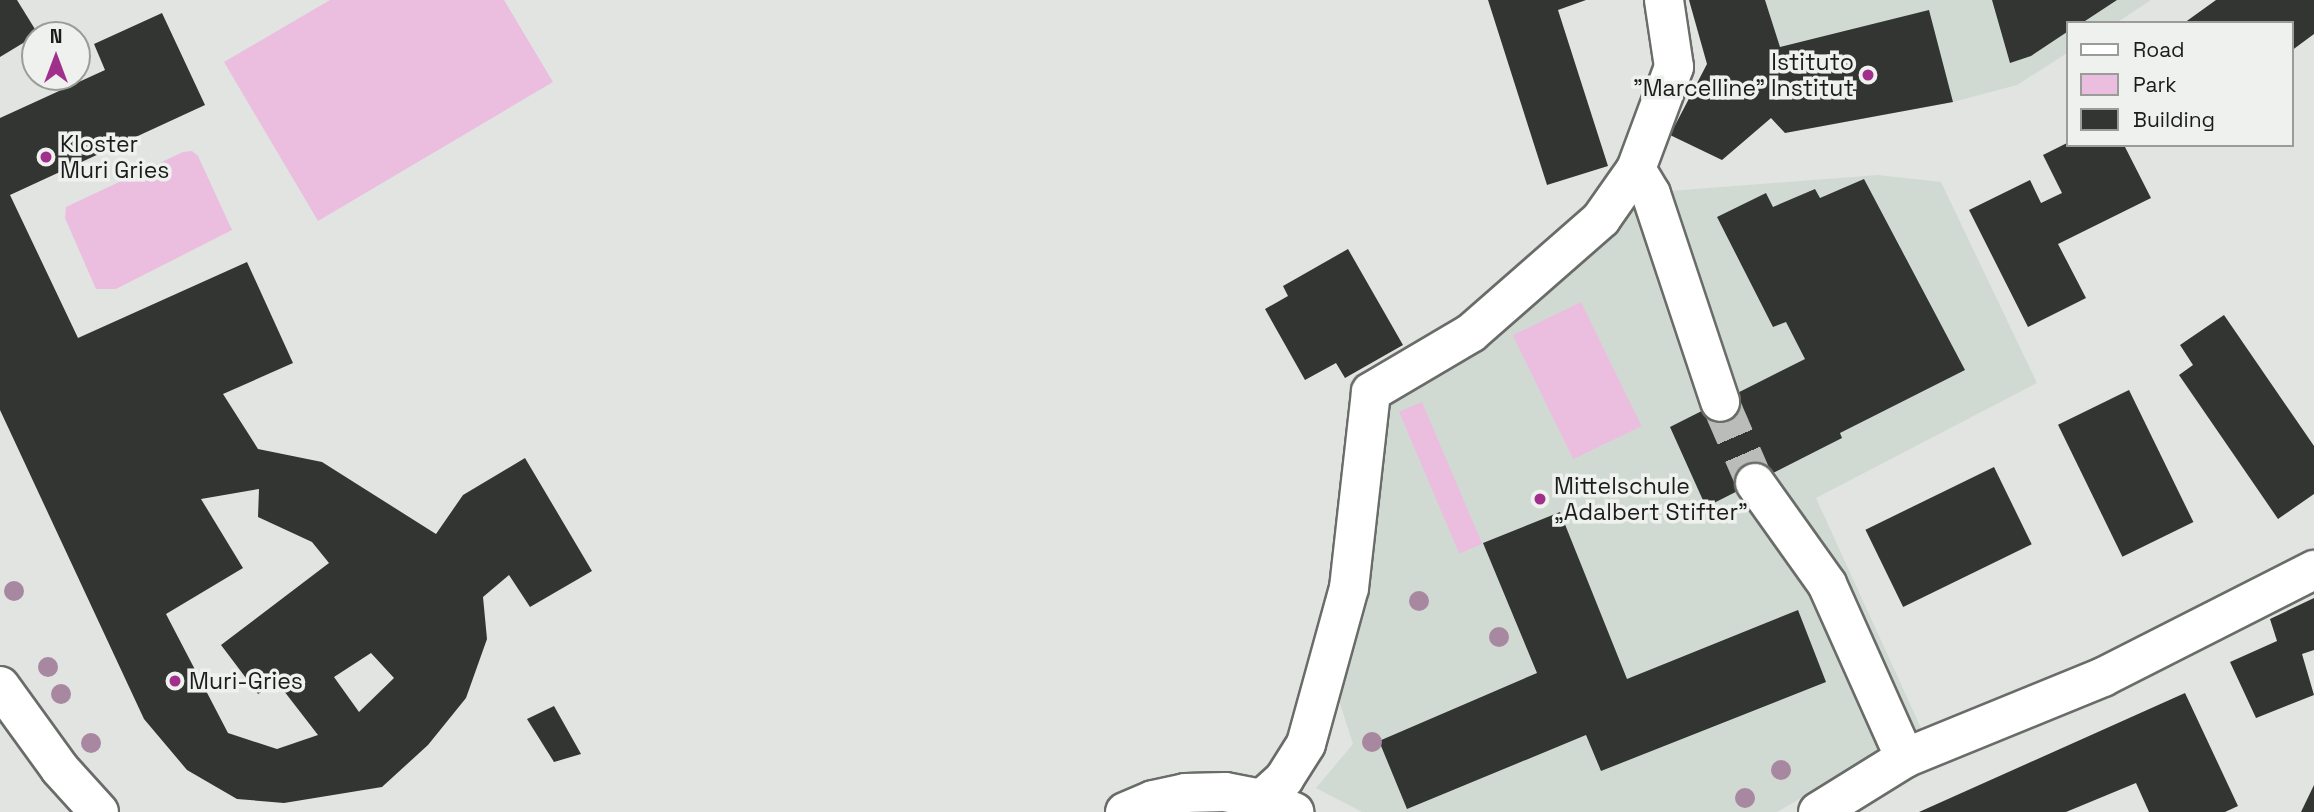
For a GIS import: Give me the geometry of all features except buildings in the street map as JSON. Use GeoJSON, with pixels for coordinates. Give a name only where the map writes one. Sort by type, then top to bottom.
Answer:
{"type":"FeatureCollection","features":[{"type":"Feature","properties":{"kind":"street"},"geometry":{"type":"LineString","coordinates":[[1125,812],[1153,800],[1185,793],[1225,792],[1279,806],[1284,779],[1306,744],[1349,588],[1371,392],[1471,332],[1601,219],[1636,169],[1674,67],[1664,0]]}},
{"type":"Feature","properties":{"kind":"street"},"geometry":{"type":"LineString","coordinates":[[1636,169],[1651,194],[1720,402]]}},
{"type":"Feature","properties":{"kind":"street"},"geometry":{"type":"LineString","coordinates":[[1755,483],[1827,584],[1905,758]]}},
{"type":"Feature","properties":{"kind":"street"},"geometry":{"type":"LineString","coordinates":[[1818,812],[1905,758],[2103,677],[2314,569]]}},
{"type":"Feature","properties":{"kind":"street"},"geometry":{"type":"LineString","coordinates":[[2,682],[39,742],[97,810]]}},
{"type":"Feature","properties":{"kind":"shaded area","name":"Istituto \"Marcelline\" Institut"},"geometry":{"type":"Polygon","coordinates":[[[1689,0],[2151,0],[2119,21],[2066,21],[2066,54],[2017,85],[1953,102],[1785,133],[1771,118],[1722,160],[1670,135],[1707,64],[1689,0]]]}},
{"type":"Feature","properties":{"kind":"shaded area","name":"Mittelschule „Adalbert Stifter”"},"geometry":{"type":"Polygon","coordinates":[[[1878,175],[1941,182],[2037,383],[1816,498],[1921,728],[1777,812],[1362,812],[1316,788],[1353,744],[1336,691],[1380,397],[1629,207],[1670,191],[1878,175]]]}},
{"type":"Feature","properties":{"kind":"green space"},"geometry":{"type":"Polygon","coordinates":[[[330,0],[504,0],[553,82],[318,221],[224,62],[330,0]]]}},
{"type":"Feature","properties":{"kind":"green space"},"geometry":{"type":"Polygon","coordinates":[[[192,151],[198,156],[232,230],[116,289],[96,289],[65,218],[66,207],[183,152],[192,151]]]}},
{"type":"Feature","properties":{"kind":"green space"},"geometry":{"type":"Polygon","coordinates":[[[1581,302],[1641,426],[1573,459],[1513,335],[1581,302]]]}},
{"type":"Feature","properties":{"kind":"green space"},"geometry":{"type":"Polygon","coordinates":[[[1422,402],[1482,544],[1459,554],[1399,412],[1422,402]]]}},
{"type":"Feature","properties":{"kind":"tunnel"},"geometry":{"type":"LineString","coordinates":[[1720,402],[1755,483]]}},
{"type":"Feature","properties":{"kind":"place","name":"Istituto \"Marcelline\" Institut"},"geometry":{"type":"Point","coordinates":[1868,75]}},
{"type":"Feature","properties":{"kind":"place","name":"Kloster Muri Gries"},"geometry":{"type":"Point","coordinates":[46,157]}},
{"type":"Feature","properties":{"kind":"place","name":"Mittelschule „Adalbert Stifter”"},"geometry":{"type":"Point","coordinates":[1540,499]}},
{"type":"Feature","properties":{"kind":"place","name":"Muri-Gries"},"geometry":{"type":"Point","coordinates":[175,681]}}]}
